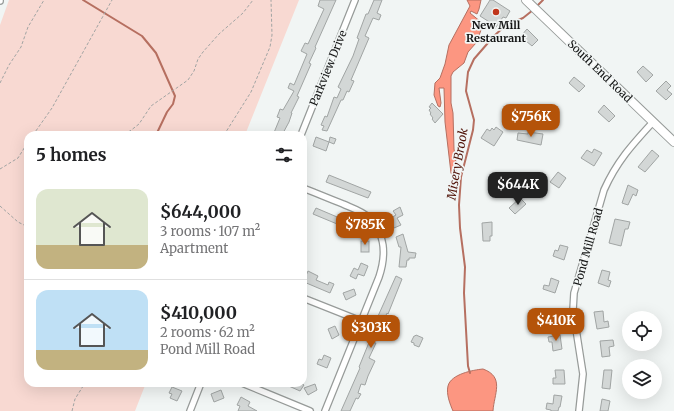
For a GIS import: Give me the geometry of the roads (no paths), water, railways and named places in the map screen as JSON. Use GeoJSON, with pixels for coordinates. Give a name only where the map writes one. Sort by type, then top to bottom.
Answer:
{"type":"FeatureCollection","features":[{"type":"Feature","properties":{"kind":"street","name":"Parkview Drive"},"geometry":{"type":"LineString","coordinates":[[303,131],[355,0]]}},
{"type":"Feature","properties":{"kind":"street","name":"South End Road"},"geometry":{"type":"LineString","coordinates":[[526,0],[674,142]]}},
{"type":"Feature","properties":{"kind":"street","name":"Pond Mill Road"},"geometry":{"type":"LineString","coordinates":[[579,411],[583,374],[573,310],[574,293],[604,190],[611,174],[626,153],[653,122]]}},
{"type":"Feature","properties":{"kind":"street"},"geometry":{"type":"LineString","coordinates":[[307,190],[362,213],[372,220],[379,231],[384,252],[383,267],[324,411]]}},
{"type":"Feature","properties":{"kind":"street"},"geometry":{"type":"LineString","coordinates":[[307,300],[361,321]]}},
{"type":"Feature","properties":{"kind":"street"},"geometry":{"type":"LineString","coordinates":[[190,411],[199,387]]}},
{"type":"Feature","properties":{"kind":"street"},"geometry":{"type":"LineString","coordinates":[[252,387],[310,411]]}},
{"type":"Feature","properties":{"kind":"waterway"},"geometry":{"type":"LineString","coordinates":[[83,0],[142,36],[156,53],[175,96],[173,104],[167,112],[158,131]]}},
{"type":"Feature","properties":{"kind":"waterway","name":"Misery Brook"},"geometry":{"type":"LineString","coordinates":[[537,6],[543,0]]}},
{"type":"Feature","properties":{"kind":"waterway","name":"Misery Brook"},"geometry":{"type":"LineString","coordinates":[[470,373],[468,366],[464,293],[465,267],[460,228],[459,205],[461,177],[473,130],[474,120],[466,91],[468,72],[474,59],[494,36],[506,25],[523,18],[533,10]]}},
{"type":"Feature","properties":{"kind":"waterway","name":"Misery Brook"},"geometry":{"type":"LineString","coordinates":[[454,175],[457,177],[461,174]]}},
{"type":"Feature","properties":{"kind":"place","name":"New Mill Restaurant"},"geometry":{"type":"Point","coordinates":[496,12]}}]}
